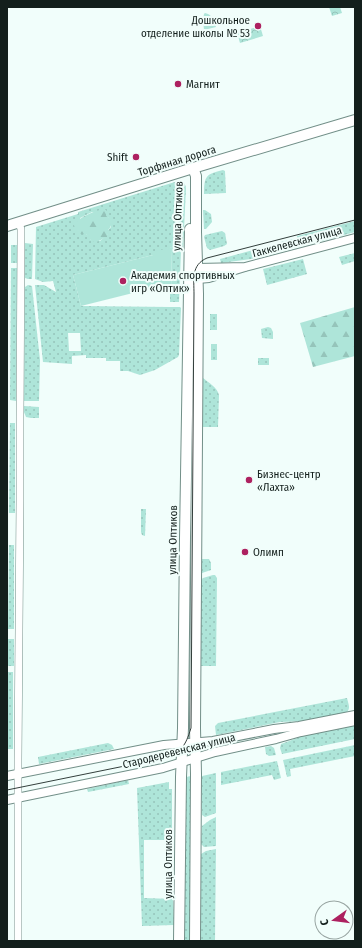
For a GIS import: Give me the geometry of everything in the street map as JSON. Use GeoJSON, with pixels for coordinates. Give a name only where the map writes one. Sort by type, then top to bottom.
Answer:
{"type":"FeatureCollection","features":[{"type":"Feature","properties":{"kind":"main road","name":"Торфяная дорога"},"geometry":{"type":"LineString","coordinates":[[7,226],[193,168],[355,120]]}},
{"type":"Feature","properties":{"kind":"main road","name":"улица Оптиков"},"geometry":{"type":"LineString","coordinates":[[193,168],[196,176],[197,268],[193,276],[198,294],[195,941]]}},
{"type":"Feature","properties":{"kind":"main road","name":"улица Оптиков"},"geometry":{"type":"LineString","coordinates":[[179,941],[181,762],[193,276],[191,176],[193,168]]}},
{"type":"Feature","properties":{"kind":"street"},"geometry":{"type":"LineString","coordinates":[[18,941],[21,241],[21,229],[19,223]]}},
{"type":"Feature","properties":{"kind":"street","name":"Гаккелевская улица"},"geometry":{"type":"LineString","coordinates":[[193,276],[209,278],[355,238]]}},
{"type":"Feature","properties":{"kind":"street","name":"Гаккелевская улица"},"geometry":{"type":"LineString","coordinates":[[197,268],[246,267]]}},
{"type":"Feature","properties":{"kind":"street","name":"Стародеревенская улица"},"geometry":{"type":"LineString","coordinates":[[7,776],[158,746],[213,741],[355,715]]}},
{"type":"Feature","properties":{"kind":"street","name":"Стародеревенская улица"},"geometry":{"type":"LineString","coordinates":[[7,800],[164,768],[215,752],[355,721]]}},
{"type":"Feature","properties":{"kind":"green space"},"geometry":{"type":"Polygon","coordinates":[[[329,7],[340,7],[342,13],[332,16],[329,7]]]}},
{"type":"Feature","properties":{"kind":"green space"},"geometry":{"type":"Polygon","coordinates":[[[205,13],[211,16],[216,27],[204,30],[203,20],[205,13]]]}},
{"type":"Feature","properties":{"kind":"green space"},"geometry":{"type":"Polygon","coordinates":[[[260,26],[263,36],[240,43],[237,33],[260,26]]]}},
{"type":"Feature","properties":{"kind":"green space"},"geometry":{"type":"Polygon","coordinates":[[[223,170],[225,171],[226,193],[204,194],[207,177],[213,173],[223,170]]]}},
{"type":"Feature","properties":{"kind":"green space"},"geometry":{"type":"Polygon","coordinates":[[[178,181],[184,184],[186,188],[179,302],[170,302],[172,247],[153,255],[73,275],[81,306],[180,307],[178,357],[155,370],[140,375],[128,371],[120,371],[120,361],[106,361],[106,358],[86,358],[86,355],[72,356],[72,364],[43,362],[35,285],[44,285],[56,292],[53,281],[43,282],[35,279],[36,227],[78,214],[78,212],[178,181]],[[92,212],[80,218],[86,234],[91,240],[100,241],[108,234],[108,230],[111,227],[109,218],[92,212]],[[68,333],[69,351],[81,351],[80,333],[68,333]]]}},
{"type":"Feature","properties":{"kind":"green space"},"geometry":{"type":"Polygon","coordinates":[[[103,209],[107,212],[106,216],[111,219],[111,225],[108,230],[107,237],[95,242],[86,234],[81,234],[76,231],[74,224],[77,221],[95,211],[103,209]]]}},
{"type":"Feature","properties":{"kind":"green space"},"geometry":{"type":"Polygon","coordinates":[[[203,210],[211,214],[212,222],[206,229],[204,229],[203,210]]]}},
{"type":"Feature","properties":{"kind":"green space"},"geometry":{"type":"Polygon","coordinates":[[[355,221],[355,232],[318,242],[316,237],[285,245],[281,242],[297,238],[297,236],[355,221]]]}},
{"type":"Feature","properties":{"kind":"green space"},"geometry":{"type":"Polygon","coordinates":[[[222,231],[225,233],[227,244],[210,250],[207,248],[204,237],[205,235],[222,231]]]}},
{"type":"Feature","properties":{"kind":"green space"},"geometry":{"type":"Polygon","coordinates":[[[25,243],[33,244],[32,279],[25,278],[25,243]]]}},
{"type":"Feature","properties":{"kind":"green space"},"geometry":{"type":"Polygon","coordinates":[[[276,244],[279,246],[273,248],[274,253],[251,259],[221,263],[220,259],[276,244]]]}},
{"type":"Feature","properties":{"kind":"green space"},"geometry":{"type":"Polygon","coordinates":[[[11,245],[17,245],[17,263],[11,263],[11,245]]]}},
{"type":"Feature","properties":{"kind":"green space","name":"Академия спортивных игр «Оптик»"},"geometry":{"type":"Polygon","coordinates":[[[172,247],[171,293],[153,293],[153,288],[81,306],[73,275],[153,255],[153,252],[172,247]]]}},
{"type":"Feature","properties":{"kind":"green space"},"geometry":{"type":"Polygon","coordinates":[[[355,253],[355,261],[342,265],[339,257],[355,253]]]}},
{"type":"Feature","properties":{"kind":"green space"},"geometry":{"type":"Polygon","coordinates":[[[303,259],[307,274],[267,285],[263,269],[303,259]]]}},
{"type":"Feature","properties":{"kind":"green space"},"geometry":{"type":"Polygon","coordinates":[[[11,268],[17,268],[16,401],[10,400],[11,268]]]}},
{"type":"Feature","properties":{"kind":"green space"},"geometry":{"type":"Polygon","coordinates":[[[28,285],[32,286],[40,360],[39,401],[24,401],[25,287],[28,285]]]}},
{"type":"Feature","properties":{"kind":"green space"},"geometry":{"type":"Polygon","coordinates":[[[355,307],[355,356],[313,367],[300,323],[355,307]]]}},
{"type":"Feature","properties":{"kind":"green space"},"geometry":{"type":"Polygon","coordinates":[[[210,314],[217,314],[217,330],[210,330],[210,314]]]}},
{"type":"Feature","properties":{"kind":"green space"},"geometry":{"type":"Polygon","coordinates":[[[268,327],[271,328],[273,332],[273,339],[262,338],[261,329],[268,327]]]}},
{"type":"Feature","properties":{"kind":"green space"},"geometry":{"type":"Polygon","coordinates":[[[211,344],[217,344],[217,360],[211,360],[211,344]]]}},
{"type":"Feature","properties":{"kind":"green space"},"geometry":{"type":"Polygon","coordinates":[[[258,358],[269,358],[269,365],[258,365],[258,358]]]}},
{"type":"Feature","properties":{"kind":"green space"},"geometry":{"type":"Polygon","coordinates":[[[203,378],[215,387],[219,395],[218,427],[202,427],[203,378]]]}},
{"type":"Feature","properties":{"kind":"green space"},"geometry":{"type":"Polygon","coordinates":[[[24,406],[39,407],[39,418],[26,417],[24,406]]]}},
{"type":"Feature","properties":{"kind":"green space"},"geometry":{"type":"Polygon","coordinates":[[[10,423],[15,423],[15,513],[9,513],[10,423]]]}},
{"type":"Feature","properties":{"kind":"green space"},"geometry":{"type":"Polygon","coordinates":[[[141,509],[146,509],[145,536],[142,535],[141,532],[141,509]]]}},
{"type":"Feature","properties":{"kind":"green space"},"geometry":{"type":"Polygon","coordinates":[[[9,545],[14,545],[14,629],[8,629],[9,545]]]}},
{"type":"Feature","properties":{"kind":"green space"},"geometry":{"type":"Polygon","coordinates":[[[201,559],[209,559],[211,563],[211,570],[202,573],[201,559]]]}},
{"type":"Feature","properties":{"kind":"green space"},"geometry":{"type":"Polygon","coordinates":[[[213,575],[217,578],[216,666],[200,666],[201,581],[203,578],[213,575]]]}},
{"type":"Feature","properties":{"kind":"green space"},"geometry":{"type":"Polygon","coordinates":[[[8,639],[14,639],[14,666],[8,666],[8,639]]]}},
{"type":"Feature","properties":{"kind":"green space"},"geometry":{"type":"Polygon","coordinates":[[[8,672],[13,672],[13,749],[7,749],[8,672]]]}},
{"type":"Feature","properties":{"kind":"green space"},"geometry":{"type":"Polygon","coordinates":[[[347,698],[349,707],[347,712],[306,721],[280,722],[216,735],[215,726],[218,723],[347,698]]]}},
{"type":"Feature","properties":{"kind":"green space"},"geometry":{"type":"Polygon","coordinates":[[[355,724],[355,739],[282,754],[280,748],[281,744],[308,734],[355,724]]]}},
{"type":"Feature","properties":{"kind":"green space"},"geometry":{"type":"Polygon","coordinates":[[[108,743],[112,745],[114,749],[39,764],[38,757],[108,743]]]}},
{"type":"Feature","properties":{"kind":"green space"},"geometry":{"type":"Polygon","coordinates":[[[355,745],[355,756],[290,769],[291,776],[287,777],[283,760],[355,745]]]}},
{"type":"Feature","properties":{"kind":"green space"},"geometry":{"type":"Polygon","coordinates":[[[271,746],[274,748],[276,755],[269,756],[266,754],[265,747],[271,746]]]}},
{"type":"Feature","properties":{"kind":"green space"},"geometry":{"type":"Polygon","coordinates":[[[277,761],[281,778],[274,780],[272,775],[221,785],[221,772],[277,761]]]}},
{"type":"Feature","properties":{"kind":"green space"},"geometry":{"type":"Polygon","coordinates":[[[216,773],[216,813],[205,817],[202,815],[202,776],[216,773]]]}},
{"type":"Feature","properties":{"kind":"green space"},"geometry":{"type":"Polygon","coordinates":[[[191,776],[190,941],[184,941],[186,777],[191,776]]]}},
{"type":"Feature","properties":{"kind":"green space"},"geometry":{"type":"Polygon","coordinates":[[[128,780],[129,784],[88,792],[87,789],[128,780]]]}},
{"type":"Feature","properties":{"kind":"green space"},"geometry":{"type":"Polygon","coordinates":[[[169,782],[169,789],[172,789],[172,840],[144,840],[144,898],[173,899],[174,925],[142,926],[137,788],[169,782]]]}},
{"type":"Feature","properties":{"kind":"green space"},"geometry":{"type":"Polygon","coordinates":[[[216,817],[216,846],[204,847],[201,844],[202,826],[216,817]]]}},
{"type":"Feature","properties":{"kind":"green space"},"geometry":{"type":"Polygon","coordinates":[[[216,849],[215,941],[200,941],[201,854],[206,851],[216,849]]]}},
{"type":"Feature","properties":{"kind":"tram line"},"geometry":{"type":"LineString","coordinates":[[7,790],[164,758],[175,753],[185,744],[191,728],[194,273],[198,264],[207,258],[355,220]]}},
{"type":"Feature","properties":{"kind":"place","name":"Дошкольное отделение школы № 53"},"geometry":{"type":"Point","coordinates":[258,26]}},
{"type":"Feature","properties":{"kind":"place","name":"Магнит"},"geometry":{"type":"Point","coordinates":[178,84]}},
{"type":"Feature","properties":{"kind":"place","name":"Shift"},"geometry":{"type":"Point","coordinates":[136,157]}},
{"type":"Feature","properties":{"kind":"place","name":"Академия спортивных игр «Оптик»"},"geometry":{"type":"Point","coordinates":[123,281]}},
{"type":"Feature","properties":{"kind":"place","name":"Бизнес-центр «Лахта»"},"geometry":{"type":"Point","coordinates":[249,480]}},
{"type":"Feature","properties":{"kind":"place","name":"Олимп"},"geometry":{"type":"Point","coordinates":[245,552]}}]}
